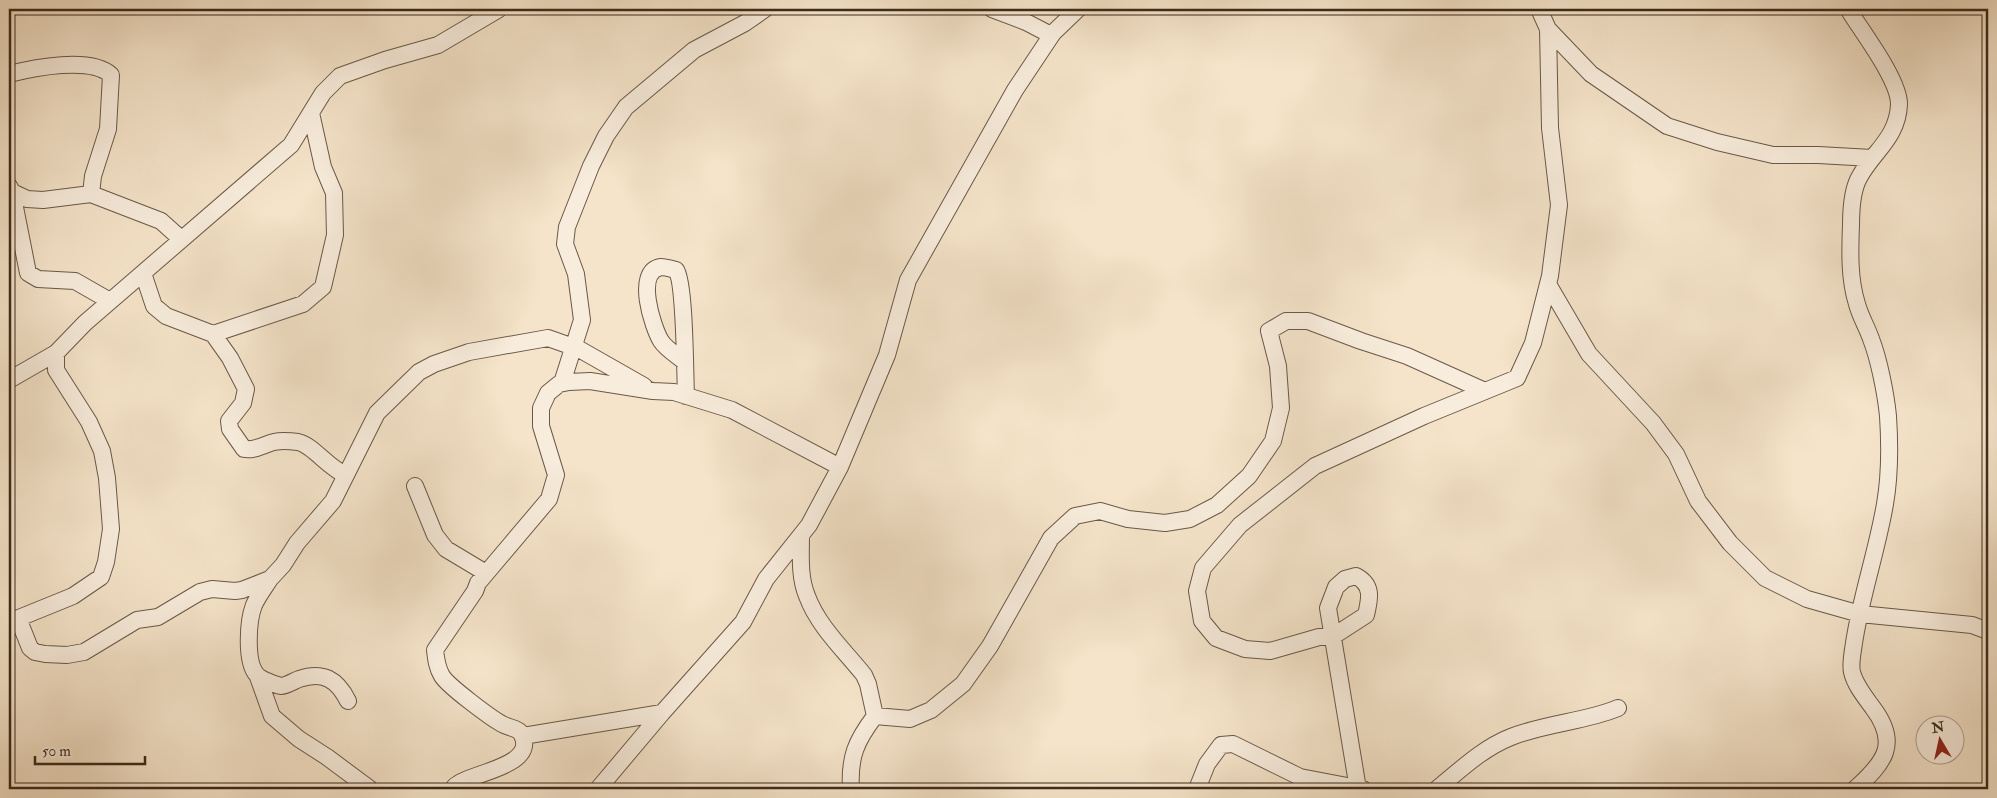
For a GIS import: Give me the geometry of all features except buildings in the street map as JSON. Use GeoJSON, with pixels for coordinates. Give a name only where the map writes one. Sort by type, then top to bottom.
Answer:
{"type":"FeatureCollection","features":[{"type":"Feature","properties":{"kind":"street"},"geometry":{"type":"LineString","coordinates":[[9,380],[56,353],[110,301],[291,145],[323,93],[340,76],[384,60],[438,45],[499,9]]}},
{"type":"Feature","properties":{"kind":"street"},"geometry":{"type":"LineString","coordinates":[[562,383],[582,320],[576,274],[565,244],[567,227],[591,166],[606,136],[626,107],[694,50],[745,23],[765,9]]}},
{"type":"Feature","properties":{"kind":"street"},"geometry":{"type":"LineString","coordinates":[[992,9],[1026,22],[1051,36]]}},
{"type":"Feature","properties":{"kind":"street"},"geometry":{"type":"LineString","coordinates":[[598,789],[662,713],[743,622],[766,579],[801,535],[824,500],[840,467],[886,355],[908,280],[1015,90],[1051,36],[1078,9]]}},
{"type":"Feature","properties":{"kind":"street"},"geometry":{"type":"LineString","coordinates":[[1539,9],[1548,29],[1591,74],[1666,126],[1717,142],[1773,154],[1872,158]]}},
{"type":"Feature","properties":{"kind":"street"},"geometry":{"type":"LineString","coordinates":[[1850,9],[1850,12],[1887,70],[1899,102],[1897,117],[1887,142],[1872,158],[1859,177],[1853,198],[1851,224],[1851,268],[1856,303],[1872,340],[1883,387],[1888,414],[1890,453],[1885,504],[1860,614],[1851,671],[1861,691],[1879,716],[1886,737],[1886,754],[1874,773],[1856,789]]}},
{"type":"Feature","properties":{"kind":"street"},"geometry":{"type":"LineString","coordinates":[[1358,789],[1332,637],[1319,637],[1270,651],[1245,649],[1216,638],[1202,621],[1197,591],[1203,568],[1240,525],[1315,466],[1424,416],[1517,378],[1533,343],[1548,284],[1558,205],[1550,128],[1548,29]]}},
{"type":"Feature","properties":{"kind":"street"},"geometry":{"type":"LineString","coordinates":[[9,74],[30,69],[64,65],[91,66],[111,75],[108,129],[93,176],[91,194]]}},
{"type":"Feature","properties":{"kind":"street"},"geometry":{"type":"LineString","coordinates":[[213,334],[303,304],[323,287],[335,235],[334,193],[323,166],[311,113]]}},
{"type":"Feature","properties":{"kind":"street"},"geometry":{"type":"LineString","coordinates":[[10,189],[27,199],[43,200],[91,194],[116,202],[161,221],[181,239]]}},
{"type":"Feature","properties":{"kind":"street"},"geometry":{"type":"LineString","coordinates":[[10,189],[28,273],[38,280],[74,282],[110,301]]}},
{"type":"Feature","properties":{"kind":"street"},"geometry":{"type":"LineString","coordinates":[[685,362],[662,343],[649,314],[647,298],[649,278],[660,267],[676,270],[680,274],[685,362],[686,396]]}},
{"type":"Feature","properties":{"kind":"street"},"geometry":{"type":"LineString","coordinates":[[143,273],[154,306],[166,316],[213,334],[230,358],[246,389],[243,404],[229,420],[230,429],[244,449],[255,449],[281,441],[300,442],[328,465],[346,475]]}},
{"type":"Feature","properties":{"kind":"street"},"geometry":{"type":"LineString","coordinates":[[1548,284],[1589,354],[1653,423],[1676,454],[1698,501],[1730,543],[1765,578],[1807,599],[1860,614],[1972,625],[1988,631]]}},
{"type":"Feature","properties":{"kind":"street"},"geometry":{"type":"LineString","coordinates":[[876,716],[910,719],[931,710],[963,684],[990,646],[1051,538],[1075,516],[1100,511],[1128,519],[1165,523],[1190,519],[1217,504],[1249,476],[1274,441],[1281,408],[1278,366],[1269,331],[1286,321],[1308,321],[1407,356],[1485,391]]}},
{"type":"Feature","properties":{"kind":"street"},"geometry":{"type":"LineString","coordinates":[[370,789],[327,757],[298,739],[272,716],[251,661],[249,621],[255,604],[270,579],[284,565],[297,544],[332,501],[377,413],[419,372],[469,352],[548,338],[573,346],[653,391]]}},
{"type":"Feature","properties":{"kind":"street"},"geometry":{"type":"LineString","coordinates":[[56,353],[56,370],[89,422],[102,451],[108,478],[111,529],[106,562],[101,577],[73,596],[14,620],[30,648],[35,652],[45,654],[67,655],[84,652],[137,620],[158,617],[200,592],[212,589],[242,590],[270,579]]}},
{"type":"Feature","properties":{"kind":"street"},"geometry":{"type":"LineString","coordinates":[[453,789],[459,783],[507,764],[519,754],[523,746],[523,736],[518,730],[502,724],[442,678],[437,666],[435,650],[486,573],[549,499],[556,475],[541,426],[541,408],[548,393],[562,383],[590,381],[653,391],[674,392],[732,410],[840,467]]}},
{"type":"Feature","properties":{"kind":"street"},"geometry":{"type":"LineString","coordinates":[[415,486],[435,535],[446,549],[486,573]]}},
{"type":"Feature","properties":{"kind":"street"},"geometry":{"type":"LineString","coordinates":[[801,535],[801,566],[806,596],[821,623],[864,674],[876,716],[856,747],[850,769],[851,789]]}},
{"type":"Feature","properties":{"kind":"street"},"geometry":{"type":"LineString","coordinates":[[258,677],[282,686],[308,676],[321,676],[335,681],[348,701]]}},
{"type":"Feature","properties":{"kind":"street"},"geometry":{"type":"LineString","coordinates":[[1437,789],[1485,750],[1512,736],[1549,726],[1578,721],[1618,708]]}},
{"type":"Feature","properties":{"kind":"street"},"geometry":{"type":"LineString","coordinates":[[523,736],[662,713]]}},
{"type":"Feature","properties":{"kind":"street"},"geometry":{"type":"LineString","coordinates":[[1197,789],[1207,764],[1221,746],[1233,744],[1300,777],[1363,789]]}}]}
